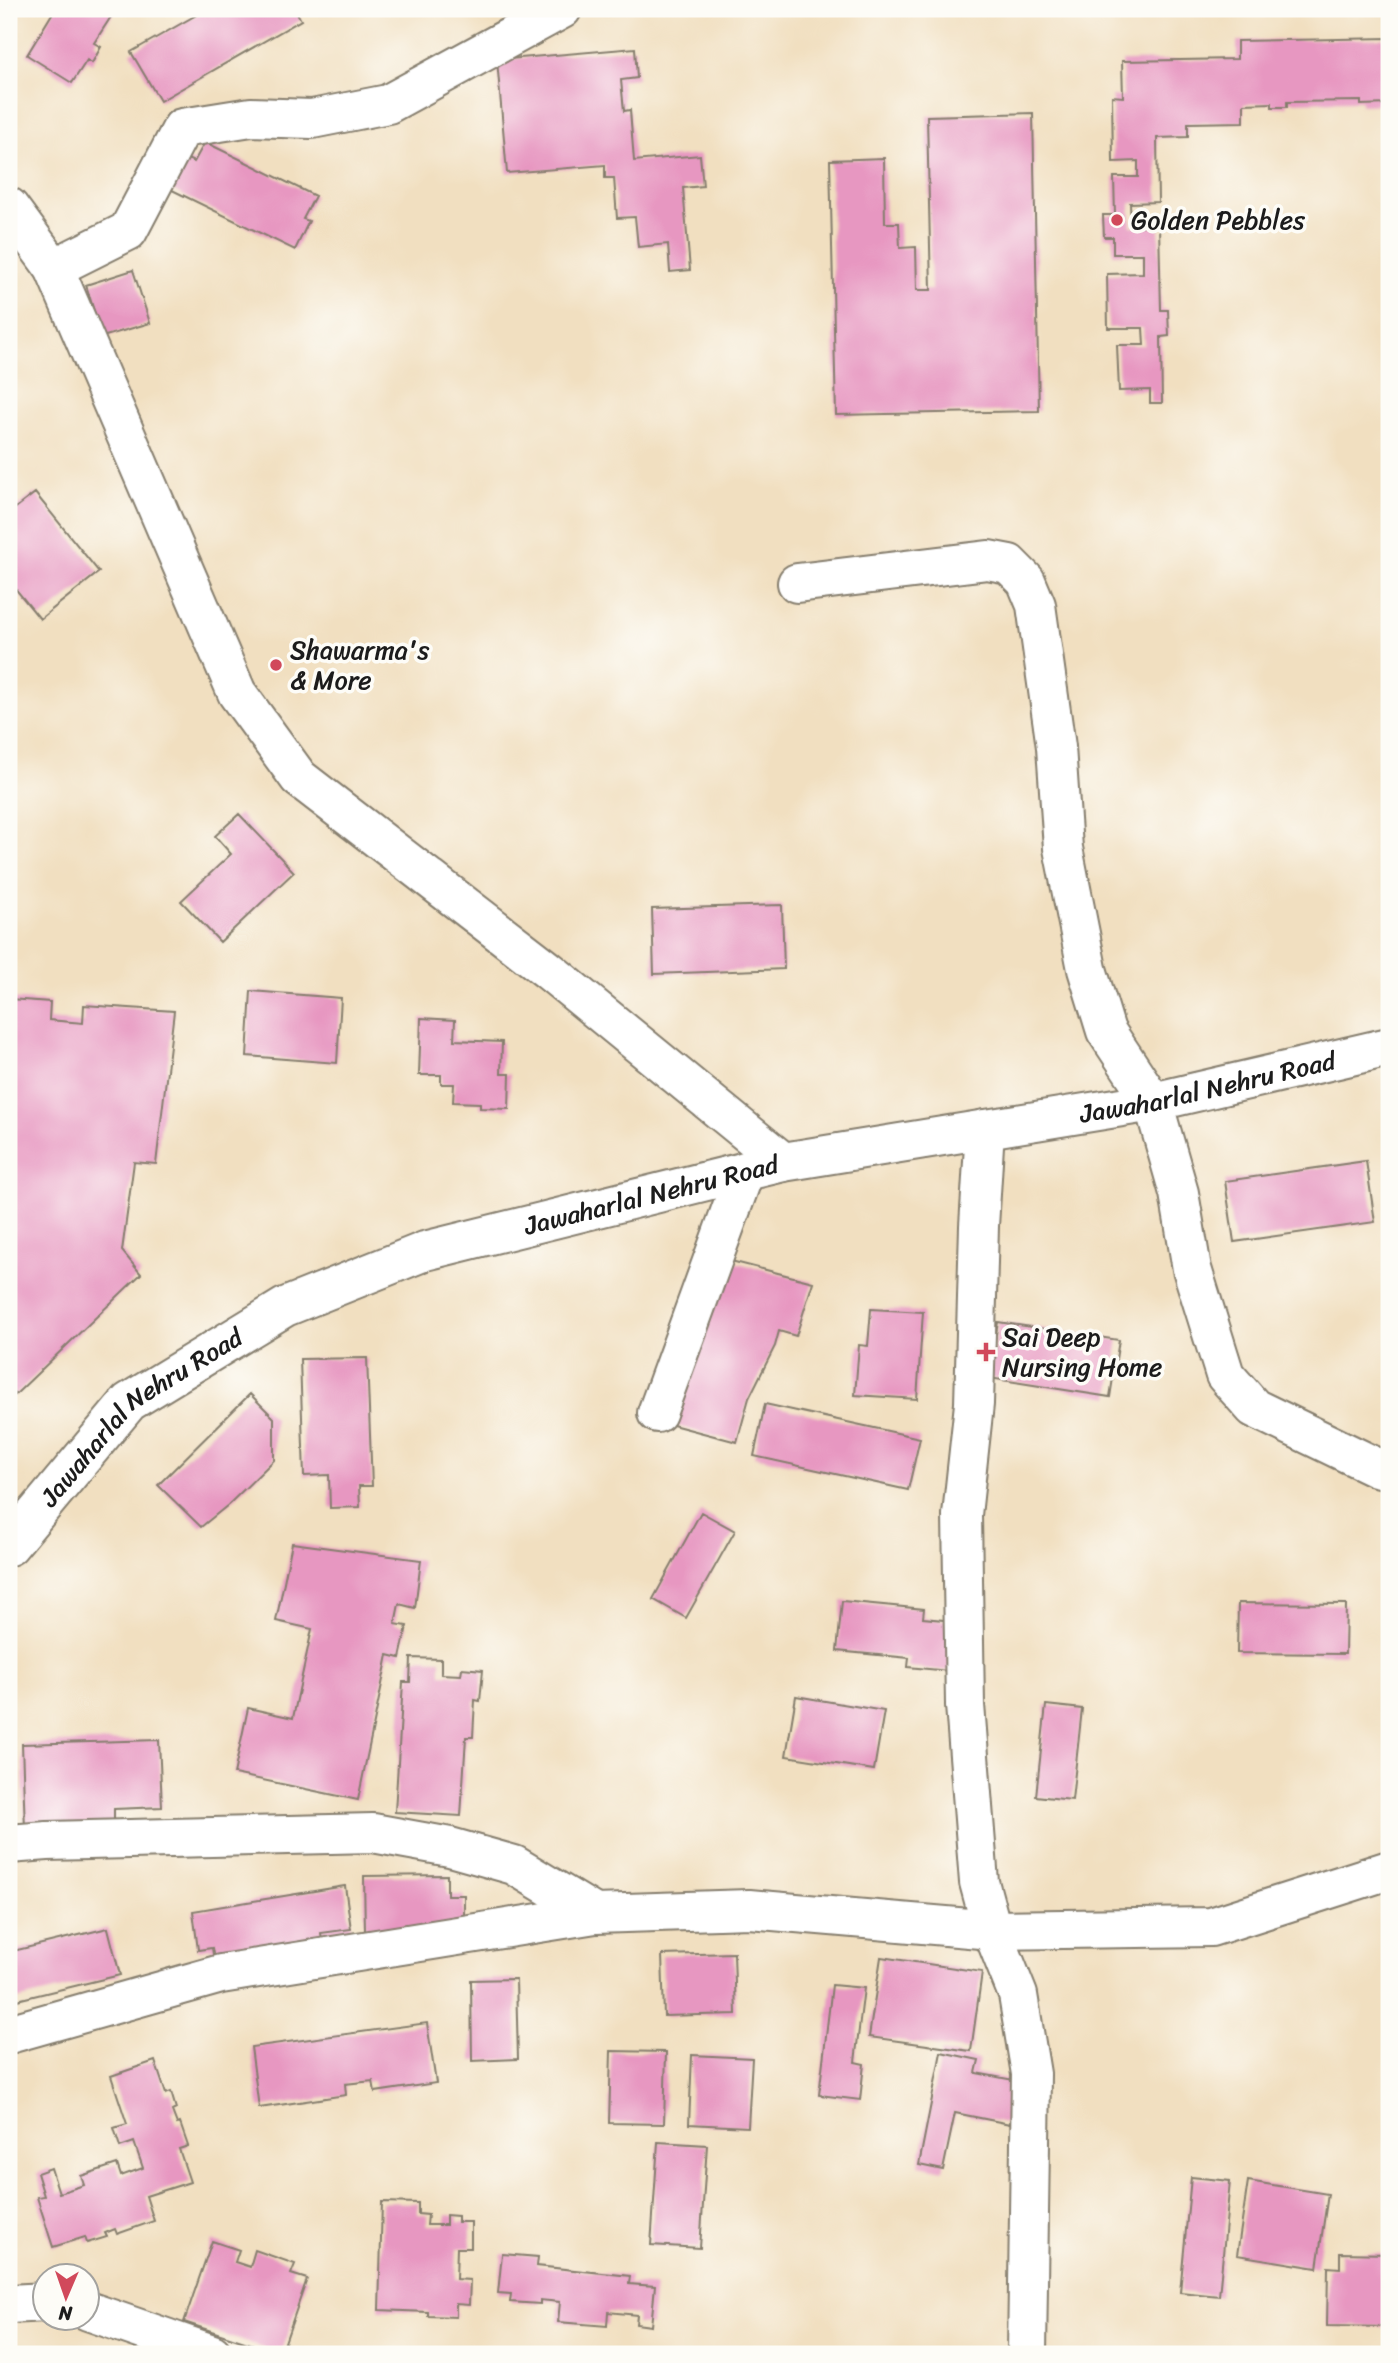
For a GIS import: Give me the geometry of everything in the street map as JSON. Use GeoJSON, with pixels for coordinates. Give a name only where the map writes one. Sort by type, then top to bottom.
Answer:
{"type":"FeatureCollection","features":[{"type":"Feature","properties":{"kind":"street"},"geometry":{"type":"LineString","coordinates":[[54,268],[128,231],[181,128],[251,117],[312,119],[388,104],[562,9]]}},
{"type":"Feature","properties":{"kind":"street"},"geometry":{"type":"LineString","coordinates":[[9,207],[54,268],[237,693],[299,778],[548,970],[783,1162]]}},
{"type":"Feature","properties":{"kind":"street"},"geometry":{"type":"LineString","coordinates":[[797,583],[988,560],[1009,564],[1026,582],[1036,605],[1056,747],[1063,848],[1087,969],[1106,1031],[1153,1102],[1180,1193],[1192,1269],[1225,1375],[1254,1408],[1377,1467],[1389,1470]]}},
{"type":"Feature","properties":{"kind":"street","name":"Jawaharlal Nehru Road"},"geometry":{"type":"LineString","coordinates":[[9,1546],[129,1402],[285,1307],[425,1251],[783,1162],[1153,1102],[1389,1047]]}},
{"type":"Feature","properties":{"kind":"street"},"geometry":{"type":"LineString","coordinates":[[985,1129],[979,1226],[974,1404],[962,1514],[965,1705],[979,1882],[992,1930],[1018,1995],[1031,2074],[1027,2354]]}},
{"type":"Feature","properties":{"kind":"street"},"geometry":{"type":"LineString","coordinates":[[656,1413],[745,1171]]}},
{"type":"Feature","properties":{"kind":"street"},"geometry":{"type":"LineString","coordinates":[[9,1844],[373,1833],[450,1847],[514,1866],[595,1914]]}},
{"type":"Feature","properties":{"kind":"street"},"geometry":{"type":"LineString","coordinates":[[9,2034],[221,1974],[595,1914],[749,1909],[992,1930],[1211,1927],[1389,1870]]}},
{"type":"Feature","properties":{"kind":"street"},"geometry":{"type":"LineString","coordinates":[[9,2304],[32,2302]]}},
{"type":"Feature","properties":{"kind":"street"},"geometry":{"type":"LineString","coordinates":[[102,2316],[212,2354]]}},
{"type":"Feature","properties":{"kind":"building"},"geometry":{"type":"Polygon","coordinates":[[[55,9],[116,9],[94,43],[101,47],[92,63],[87,60],[72,83],[27,55],[55,9]]]}},
{"type":"Feature","properties":{"kind":"building"},"geometry":{"type":"Polygon","coordinates":[[[207,9],[295,9],[301,20],[160,101],[131,52],[207,9]]]}},
{"type":"Feature","properties":{"kind":"building","name":"Golden Pebbles"},"geometry":{"type":"Polygon","coordinates":[[[1389,38],[1389,104],[1361,105],[1361,101],[1287,102],[1287,107],[1272,107],[1272,103],[1244,104],[1244,122],[1188,123],[1188,137],[1157,138],[1158,202],[1130,203],[1131,226],[1159,225],[1161,310],[1168,310],[1169,336],[1161,337],[1162,403],[1150,403],[1150,390],[1119,391],[1117,345],[1144,345],[1143,328],[1108,328],[1107,274],[1143,273],[1143,254],[1113,254],[1113,237],[1104,237],[1103,215],[1115,215],[1114,177],[1138,177],[1138,161],[1113,162],[1112,96],[1123,97],[1122,61],[1237,59],[1237,41],[1389,38]]]}},
{"type":"Feature","properties":{"kind":"building"},"geometry":{"type":"Polygon","coordinates":[[[635,48],[637,78],[621,80],[624,111],[630,110],[634,161],[700,155],[703,186],[683,188],[690,270],[670,272],[668,244],[638,247],[635,217],[617,218],[614,178],[605,178],[605,165],[507,173],[497,60],[635,48]]]}},
{"type":"Feature","properties":{"kind":"building"},"geometry":{"type":"Polygon","coordinates":[[[1033,113],[1039,411],[836,415],[830,160],[884,158],[885,223],[899,223],[900,248],[916,247],[917,290],[931,290],[927,116],[1033,113]]]}},
{"type":"Feature","properties":{"kind":"building"},"geometry":{"type":"Polygon","coordinates":[[[205,142],[315,196],[303,219],[309,221],[295,250],[170,189],[185,158],[194,162],[205,142]]]}},
{"type":"Feature","properties":{"kind":"building"},"geometry":{"type":"Polygon","coordinates":[[[133,270],[150,323],[102,337],[86,285],[133,270]]]}},
{"type":"Feature","properties":{"kind":"building"},"geometry":{"type":"Polygon","coordinates":[[[35,493],[99,572],[40,619],[9,581],[9,513],[35,493]]]}},
{"type":"Feature","properties":{"kind":"building"},"geometry":{"type":"Polygon","coordinates":[[[239,814],[294,872],[220,942],[181,901],[231,854],[215,836],[239,814]]]}},
{"type":"Feature","properties":{"kind":"building"},"geometry":{"type":"Polygon","coordinates":[[[782,905],[784,969],[654,974],[652,909],[782,905]]]}},
{"type":"Feature","properties":{"kind":"building"},"geometry":{"type":"Polygon","coordinates":[[[251,991],[341,998],[337,1063],[247,1056],[251,991]]]}},
{"type":"Feature","properties":{"kind":"building"},"geometry":{"type":"Polygon","coordinates":[[[9,999],[50,1002],[49,1020],[83,1023],[84,1005],[174,1011],[156,1164],[134,1162],[122,1251],[141,1274],[15,1395],[9,1388],[9,999]]]}},
{"type":"Feature","properties":{"kind":"building"},"geometry":{"type":"Polygon","coordinates":[[[421,1018],[455,1020],[454,1040],[502,1042],[501,1074],[510,1074],[509,1109],[480,1108],[480,1103],[453,1102],[454,1084],[441,1084],[441,1075],[419,1075],[421,1018]]]}},
{"type":"Feature","properties":{"kind":"building"},"geometry":{"type":"Polygon","coordinates":[[[1366,1161],[1375,1222],[1234,1242],[1225,1181],[1366,1161]]]}},
{"type":"Feature","properties":{"kind":"building"},"geometry":{"type":"Polygon","coordinates":[[[727,1260],[813,1282],[796,1336],[779,1331],[775,1346],[749,1398],[737,1442],[669,1424],[727,1260]]]}},
{"type":"Feature","properties":{"kind":"building"},"geometry":{"type":"Polygon","coordinates":[[[871,1309],[923,1312],[917,1399],[855,1395],[859,1345],[868,1346],[871,1309]]]}},
{"type":"Feature","properties":{"kind":"building"},"geometry":{"type":"Polygon","coordinates":[[[998,1322],[1119,1340],[1110,1397],[989,1378],[998,1322]]]}},
{"type":"Feature","properties":{"kind":"building"},"geometry":{"type":"Polygon","coordinates":[[[367,1358],[372,1486],[359,1486],[360,1507],[330,1508],[329,1475],[304,1476],[300,1359],[367,1358]]]}},
{"type":"Feature","properties":{"kind":"building"},"geometry":{"type":"Polygon","coordinates":[[[250,1394],[274,1418],[274,1460],[201,1527],[158,1485],[250,1394]]]}},
{"type":"Feature","properties":{"kind":"building"},"geometry":{"type":"Polygon","coordinates":[[[765,1404],[920,1438],[908,1490],[754,1456],[765,1404]]]}},
{"type":"Feature","properties":{"kind":"building"},"geometry":{"type":"Polygon","coordinates":[[[701,1512],[735,1531],[686,1618],[653,1599],[701,1512]]]}},
{"type":"Feature","properties":{"kind":"building"},"geometry":{"type":"Polygon","coordinates":[[[292,1543],[421,1560],[415,1608],[399,1604],[395,1624],[407,1626],[400,1658],[388,1655],[358,1800],[234,1774],[248,1708],[293,1718],[312,1629],[276,1621],[292,1543]]]}},
{"type":"Feature","properties":{"kind":"building"},"geometry":{"type":"Polygon","coordinates":[[[842,1601],[924,1609],[923,1618],[954,1621],[949,1671],[908,1667],[909,1658],[837,1651],[842,1601]]]}},
{"type":"Feature","properties":{"kind":"building"},"geometry":{"type":"Polygon","coordinates":[[[1238,1603],[1346,1604],[1345,1654],[1237,1653],[1238,1603]]]}},
{"type":"Feature","properties":{"kind":"building"},"geometry":{"type":"Polygon","coordinates":[[[411,1658],[441,1659],[441,1674],[461,1675],[462,1668],[483,1670],[480,1701],[475,1700],[473,1737],[466,1737],[461,1816],[395,1812],[403,1682],[410,1682],[411,1658]]]}},
{"type":"Feature","properties":{"kind":"building"},"geometry":{"type":"Polygon","coordinates":[[[796,1696],[884,1711],[874,1770],[786,1756],[796,1696]]]}},
{"type":"Feature","properties":{"kind":"building"},"geometry":{"type":"Polygon","coordinates":[[[1046,1705],[1082,1709],[1072,1800],[1036,1796],[1046,1705]]]}},
{"type":"Feature","properties":{"kind":"building"},"geometry":{"type":"Polygon","coordinates":[[[159,1740],[162,1807],[114,1809],[114,1826],[25,1829],[22,1744],[159,1740]]]}},
{"type":"Feature","properties":{"kind":"building"},"geometry":{"type":"Polygon","coordinates":[[[447,1875],[447,1895],[464,1895],[464,1931],[365,1932],[364,1876],[447,1875]]]}},
{"type":"Feature","properties":{"kind":"building"},"geometry":{"type":"Polygon","coordinates":[[[345,1886],[351,1929],[321,1933],[322,1941],[214,1960],[212,1948],[198,1950],[193,1911],[345,1886]]]}},
{"type":"Feature","properties":{"kind":"building"},"geometry":{"type":"Polygon","coordinates":[[[108,1928],[120,1975],[9,2002],[9,1952],[108,1928]]]}},
{"type":"Feature","properties":{"kind":"building"},"geometry":{"type":"Polygon","coordinates":[[[734,1953],[736,2014],[664,2016],[662,1955],[734,1953]]]}},
{"type":"Feature","properties":{"kind":"building"},"geometry":{"type":"Polygon","coordinates":[[[881,1957],[982,1972],[971,2051],[869,2037],[881,1957]]]}},
{"type":"Feature","properties":{"kind":"building"},"geometry":{"type":"Polygon","coordinates":[[[516,1979],[518,2059],[472,2061],[471,1980],[516,1979]]]}},
{"type":"Feature","properties":{"kind":"building"},"geometry":{"type":"Polygon","coordinates":[[[832,1985],[864,1988],[855,2062],[864,2064],[860,2100],[819,2095],[832,1985]]]}},
{"type":"Feature","properties":{"kind":"building"},"geometry":{"type":"Polygon","coordinates":[[[427,2023],[436,2083],[375,2092],[373,2081],[345,2084],[346,2095],[259,2108],[251,2047],[427,2023]]]}},
{"type":"Feature","properties":{"kind":"building"},"geometry":{"type":"Polygon","coordinates":[[[611,2051],[666,2052],[664,2124],[609,2123],[611,2051]]]}},
{"type":"Feature","properties":{"kind":"building"},"geometry":{"type":"Polygon","coordinates":[[[941,2052],[979,2060],[976,2073],[1019,2081],[1010,2124],[955,2113],[943,2170],[919,2165],[941,2052]]]}},
{"type":"Feature","properties":{"kind":"building"},"geometry":{"type":"Polygon","coordinates":[[[692,2055],[752,2058],[748,2127],[689,2124],[692,2055]]]}},
{"type":"Feature","properties":{"kind":"building"},"geometry":{"type":"Polygon","coordinates":[[[155,2061],[166,2094],[171,2092],[176,2109],[172,2111],[177,2124],[180,2123],[188,2146],[179,2149],[190,2182],[146,2196],[154,2221],[117,2234],[115,2229],[105,2233],[107,2237],[87,2243],[85,2237],[53,2247],[37,2197],[44,2196],[37,2173],[51,2168],[59,2193],[84,2185],[81,2176],[117,2164],[121,2176],[143,2168],[134,2142],[120,2147],[114,2128],[127,2124],[111,2076],[155,2061]]]}},
{"type":"Feature","properties":{"kind":"building"},"geometry":{"type":"Polygon","coordinates":[[[658,2142],[707,2145],[700,2248],[651,2245],[658,2142]]]}},
{"type":"Feature","properties":{"kind":"building"},"geometry":{"type":"Polygon","coordinates":[[[1191,2177],[1230,2181],[1219,2296],[1180,2292],[1191,2177]]]}},
{"type":"Feature","properties":{"kind":"building"},"geometry":{"type":"Polygon","coordinates":[[[1248,2181],[1328,2194],[1317,2268],[1237,2255],[1248,2181]]]}},
{"type":"Feature","properties":{"kind":"building"},"geometry":{"type":"Polygon","coordinates":[[[382,2202],[418,2203],[418,2214],[428,2215],[427,2225],[446,2225],[446,2215],[458,2216],[458,2222],[471,2222],[471,2248],[457,2248],[456,2279],[470,2280],[469,2305],[456,2304],[456,2317],[428,2316],[428,2312],[379,2310],[382,2202]]]}},
{"type":"Feature","properties":{"kind":"building"},"geometry":{"type":"Polygon","coordinates":[[[212,2241],[239,2250],[235,2262],[250,2267],[255,2250],[295,2264],[291,2274],[307,2279],[281,2354],[184,2322],[212,2241]]]}},
{"type":"Feature","properties":{"kind":"building"},"geometry":{"type":"Polygon","coordinates":[[[1340,2253],[1389,2254],[1389,2327],[1327,2326],[1328,2267],[1340,2268],[1340,2253]]]}},
{"type":"Feature","properties":{"kind":"building"},"geometry":{"type":"Polygon","coordinates":[[[502,2254],[538,2257],[537,2266],[630,2276],[629,2284],[655,2286],[651,2326],[636,2324],[637,2315],[608,2312],[607,2326],[558,2322],[560,2302],[510,2302],[511,2294],[498,2293],[502,2254]]]}},
{"type":"Feature","properties":{"kind":"place","name":"Golden Pebbles"},"geometry":{"type":"Point","coordinates":[1117,220]}},
{"type":"Feature","properties":{"kind":"place","name":"Shawarma's & More"},"geometry":{"type":"Point","coordinates":[276,665]}},
{"type":"Feature","properties":{"kind":"place","name":"Sai Deep Nursing Home"},"geometry":{"type":"Point","coordinates":[986,1352]}}]}
